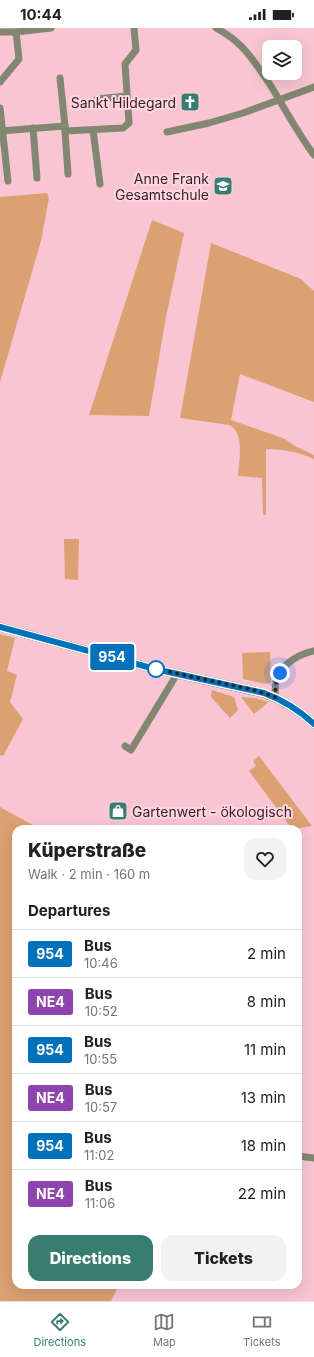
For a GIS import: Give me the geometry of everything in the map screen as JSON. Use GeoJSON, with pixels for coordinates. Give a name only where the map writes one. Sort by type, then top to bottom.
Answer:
{"type":"FeatureCollection","features":[{"type":"Feature","properties":{"kind":"main road"},"geometry":{"type":"LineString","coordinates":[[0,627],[177,674],[275,697],[299,711],[314,724]]}},
{"type":"Feature","properties":{"kind":"street"},"geometry":{"type":"LineString","coordinates":[[0,32],[16,32],[51,28]]}},
{"type":"Feature","properties":{"kind":"street"},"geometry":{"type":"LineString","coordinates":[[1,131],[33,128],[93,130],[123,128],[129,123],[125,64],[136,50],[134,28]]}},
{"type":"Feature","properties":{"kind":"street"},"geometry":{"type":"LineString","coordinates":[[216,28],[229,36],[246,51],[255,62],[280,99],[297,131],[314,155]]}},
{"type":"Feature","properties":{"kind":"street"},"geometry":{"type":"LineString","coordinates":[[1,78],[19,59],[16,32]]}},
{"type":"Feature","properties":{"kind":"street"},"geometry":{"type":"LineString","coordinates":[[60,78],[68,174]]}},
{"type":"Feature","properties":{"kind":"street"},"geometry":{"type":"LineString","coordinates":[[167,132],[216,121],[243,113],[314,87]]}},
{"type":"Feature","properties":{"kind":"street"},"geometry":{"type":"LineString","coordinates":[[97,99],[127,96]]}},
{"type":"Feature","properties":{"kind":"street"},"geometry":{"type":"LineString","coordinates":[[0,108],[1,131],[8,181]]}},
{"type":"Feature","properties":{"kind":"street"},"geometry":{"type":"LineString","coordinates":[[33,128],[37,178]]}},
{"type":"Feature","properties":{"kind":"street"},"geometry":{"type":"LineString","coordinates":[[93,130],[100,184]]}},
{"type":"Feature","properties":{"kind":"street"},"geometry":{"type":"LineString","coordinates":[[275,697],[277,678],[284,667],[300,655],[314,651]]}},
{"type":"Feature","properties":{"kind":"street"},"geometry":{"type":"LineString","coordinates":[[125,746],[131,750],[177,674]]}},
{"type":"Feature","properties":{"kind":"street"},"geometry":{"type":"LineString","coordinates":[[302,1156],[314,1158]]}},
{"type":"Feature","properties":{"kind":"shaded area"},"geometry":{"type":"Polygon","coordinates":[[[47,193],[49,198],[41,241],[0,382],[0,197],[47,193]]]}},
{"type":"Feature","properties":{"kind":"shaded area"},"geometry":{"type":"Polygon","coordinates":[[[152,220],[184,233],[166,317],[149,416],[89,415],[152,220]]]}},
{"type":"Feature","properties":{"kind":"shaded area"},"geometry":{"type":"Polygon","coordinates":[[[211,243],[301,279],[314,291],[314,402],[240,374],[231,420],[285,439],[295,446],[314,455],[314,459],[290,451],[266,449],[266,515],[263,515],[262,478],[238,476],[240,448],[239,440],[234,428],[229,425],[180,418],[211,243]]]}},
{"type":"Feature","properties":{"kind":"shaded area"},"geometry":{"type":"Polygon","coordinates":[[[64,539],[79,539],[78,580],[65,579],[64,539]]]}},
{"type":"Feature","properties":{"kind":"shaded area"},"geometry":{"type":"Polygon","coordinates":[[[0,634],[15,638],[7,671],[17,675],[10,702],[23,719],[3,756],[0,755],[0,634]]]}},
{"type":"Feature","properties":{"kind":"shaded area"},"geometry":{"type":"Polygon","coordinates":[[[270,652],[271,682],[266,684],[243,679],[242,653],[270,652]]]}},
{"type":"Feature","properties":{"kind":"shaded area"},"geometry":{"type":"Polygon","coordinates":[[[212,690],[234,697],[238,710],[230,718],[211,697],[212,690]]]}},
{"type":"Feature","properties":{"kind":"shaded area"},"geometry":{"type":"Polygon","coordinates":[[[241,697],[255,698],[269,702],[254,714],[241,697]]]}},
{"type":"Feature","properties":{"kind":"shaded area"},"geometry":{"type":"Polygon","coordinates":[[[259,756],[312,826],[302,828],[302,825],[289,825],[249,771],[256,766],[253,761],[259,756]]]}},
{"type":"Feature","properties":{"kind":"shaded area"},"geometry":{"type":"Polygon","coordinates":[[[0,807],[33,825],[12,825],[12,1289],[117,1289],[111,1301],[0,1301],[0,807]]]}},
{"type":"Feature","properties":{"kind":"bus line","name":"954"},"geometry":{"type":"LineString","coordinates":[[0,627],[155,669],[264,693],[283,701],[299,711],[314,724]]}},
{"type":"Feature","properties":{"kind":"place","name":"Sankt Hildegard"},"geometry":{"type":"Point","coordinates":[190,102]}},
{"type":"Feature","properties":{"kind":"place","name":"Anne Frank Gesamtschule"},"geometry":{"type":"Point","coordinates":[223,186]}},
{"type":"Feature","properties":{"kind":"place","name":"Gartenwert - ökologisch"},"geometry":{"type":"Point","coordinates":[118,811]}},
{"type":"Feature","properties":{"kind":"route"},"geometry":{"type":"LineString","coordinates":[[156,669],[206,681],[254,690],[275,697],[277,678],[280,673]]}}]}
